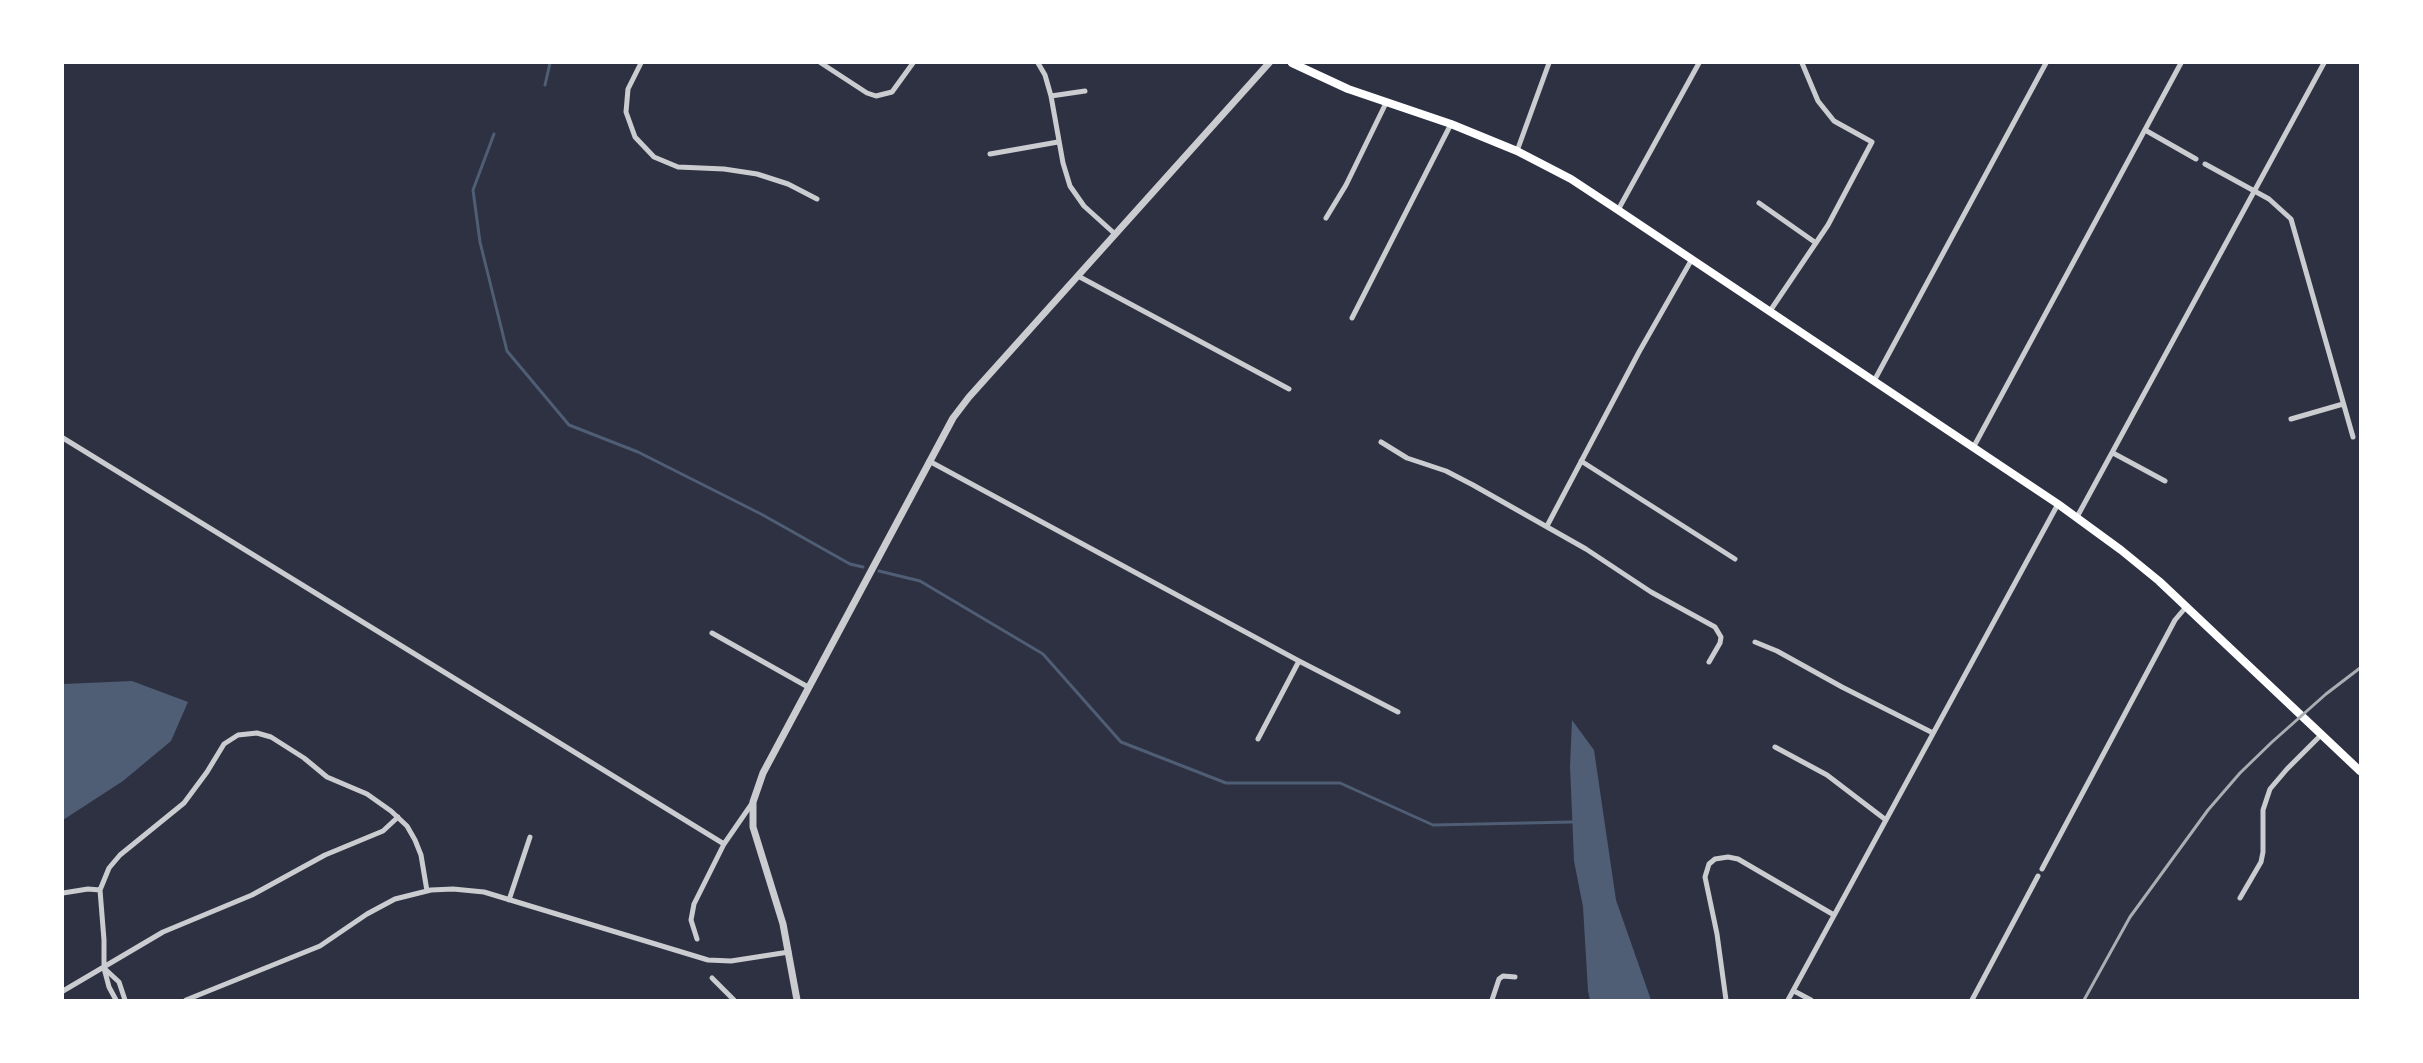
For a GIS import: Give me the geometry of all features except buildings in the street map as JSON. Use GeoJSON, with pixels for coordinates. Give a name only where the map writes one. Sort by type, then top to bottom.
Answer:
{"type":"FeatureCollection","features":[{"type":"Feature","properties":{"kind":"main road"},"geometry":{"type":"LineString","coordinates":[[1292,63],[1348,89],[1451,124],[1517,151],[1570,180],[1692,259],[2058,504],[2121,550],[2186,607],[2360,771]]}},
{"type":"Feature","properties":{"kind":"street"},"geometry":{"type":"LineString","coordinates":[[641,63],[628,89],[626,112],[635,136],[654,158],[678,167],[724,169],[757,174],[788,184],[817,199]]}},
{"type":"Feature","properties":{"kind":"street"},"geometry":{"type":"LineString","coordinates":[[821,63],[867,93],[876,96],[892,92],[913,63]]}},
{"type":"Feature","properties":{"kind":"street"},"geometry":{"type":"LineString","coordinates":[[1038,63],[1045,75],[1051,96],[1058,142],[1066,174],[1076,195],[1115,234]]}},
{"type":"Feature","properties":{"kind":"street"},"geometry":{"type":"LineString","coordinates":[[697,939],[692,920],[694,904],[724,844],[753,802],[762,773],[946,430],[969,398],[1269,63]]}},
{"type":"Feature","properties":{"kind":"street"},"geometry":{"type":"LineString","coordinates":[[1517,151],[1550,63]]}},
{"type":"Feature","properties":{"kind":"street"},"geometry":{"type":"LineString","coordinates":[[1618,210],[1699,63]]}},
{"type":"Feature","properties":{"kind":"street"},"geometry":{"type":"LineString","coordinates":[[1770,311],[1816,243],[1872,142],[1834,121],[1818,100],[1802,63]]}},
{"type":"Feature","properties":{"kind":"street"},"geometry":{"type":"LineString","coordinates":[[1874,381],[2046,63]]}},
{"type":"Feature","properties":{"kind":"street"},"geometry":{"type":"LineString","coordinates":[[1973,448],[2181,63]]}},
{"type":"Feature","properties":{"kind":"street"},"geometry":{"type":"LineString","coordinates":[[2077,517],[2256,192],[2324,63]]}},
{"type":"Feature","properties":{"kind":"street"},"geometry":{"type":"LineString","coordinates":[[1051,96],[1084,91]]}},
{"type":"Feature","properties":{"kind":"street"},"geometry":{"type":"LineString","coordinates":[[1326,218],[1346,185],[1386,103]]}},
{"type":"Feature","properties":{"kind":"street"},"geometry":{"type":"LineString","coordinates":[[1352,318],[1451,124]]}},
{"type":"Feature","properties":{"kind":"street"},"geometry":{"type":"LineString","coordinates":[[2145,130],[2196,159]]}},
{"type":"Feature","properties":{"kind":"street"},"geometry":{"type":"LineString","coordinates":[[990,154],[1058,142]]}},
{"type":"Feature","properties":{"kind":"street"},"geometry":{"type":"LineString","coordinates":[[2205,164],[2279,206],[2294,226],[2352,438]]}},
{"type":"Feature","properties":{"kind":"street"},"geometry":{"type":"LineString","coordinates":[[1759,203],[1816,243]]}},
{"type":"Feature","properties":{"kind":"street"},"geometry":{"type":"LineString","coordinates":[[1547,526],[1638,352],[1692,259]]}},
{"type":"Feature","properties":{"kind":"street"},"geometry":{"type":"LineString","coordinates":[[1078,276],[1288,389]]}},
{"type":"Feature","properties":{"kind":"street"},"geometry":{"type":"LineString","coordinates":[[2291,419],[2343,404]]}},
{"type":"Feature","properties":{"kind":"street"},"geometry":{"type":"LineString","coordinates":[[64,439],[724,844]]}},
{"type":"Feature","properties":{"kind":"street"},"geometry":{"type":"LineString","coordinates":[[1381,442],[1407,458],[1446,471],[1473,485],[1547,526],[1651,592],[1715,627],[1721,637],[1709,662]]}},
{"type":"Feature","properties":{"kind":"street"},"geometry":{"type":"LineString","coordinates":[[2113,453],[2165,481]]}},
{"type":"Feature","properties":{"kind":"street"},"geometry":{"type":"LineString","coordinates":[[929,461],[1398,712]]}},
{"type":"Feature","properties":{"kind":"street"},"geometry":{"type":"LineString","coordinates":[[1581,461],[1735,559]]}},
{"type":"Feature","properties":{"kind":"street"},"geometry":{"type":"LineString","coordinates":[[1788,1000],[1933,733],[1974,663],[2058,504]]}},
{"type":"Feature","properties":{"kind":"street"},"geometry":{"type":"LineString","coordinates":[[2042,869],[2165,638],[2175,620],[2186,607]]}},
{"type":"Feature","properties":{"kind":"street"},"geometry":{"type":"LineString","coordinates":[[712,633],[808,687]]}},
{"type":"Feature","properties":{"kind":"street"},"geometry":{"type":"LineString","coordinates":[[1755,642],[1777,651],[1933,733]]}},
{"type":"Feature","properties":{"kind":"street"},"geometry":{"type":"LineString","coordinates":[[1258,739],[1299,661]]}},
{"type":"Feature","properties":{"kind":"street"},"geometry":{"type":"LineString","coordinates":[[116,1000],[109,987],[104,968],[105,940],[100,890],[109,868],[184,803],[224,744],[238,735],[257,733],[271,737],[304,758],[327,777],[368,794],[398,817],[415,840],[421,855],[427,891]]}},
{"type":"Feature","properties":{"kind":"street"},"geometry":{"type":"LineString","coordinates":[[2240,898],[2261,862],[2263,810],[2270,789],[2322,734]]}},
{"type":"Feature","properties":{"kind":"street"},"geometry":{"type":"LineString","coordinates":[[1775,747],[1827,775],[1886,820]]}},
{"type":"Feature","properties":{"kind":"street"},"geometry":{"type":"LineString","coordinates":[[753,802],[756,837],[778,906],[797,1000]]}},
{"type":"Feature","properties":{"kind":"street"},"geometry":{"type":"LineString","coordinates":[[63,991],[170,929],[252,895],[325,855],[383,831],[398,817]]}},
{"type":"Feature","properties":{"kind":"street"},"geometry":{"type":"LineString","coordinates":[[510,900],[530,837]]}},
{"type":"Feature","properties":{"kind":"street"},"geometry":{"type":"LineString","coordinates":[[1726,1000],[1717,934],[1705,877],[1709,864],[1721,857],[1738,860],[1834,915]]}},
{"type":"Feature","properties":{"kind":"street"},"geometry":{"type":"LineString","coordinates":[[1972,1000],[2038,876]]}},
{"type":"Feature","properties":{"kind":"street"},"geometry":{"type":"LineString","coordinates":[[63,893],[88,889],[100,890]]}},
{"type":"Feature","properties":{"kind":"street"},"geometry":{"type":"LineString","coordinates":[[186,1000],[299,956],[320,946],[382,905],[395,899],[427,891],[472,890],[708,960],[731,961],[789,952]]}},
{"type":"Feature","properties":{"kind":"street"},"geometry":{"type":"LineString","coordinates":[[104,968],[119,982],[125,1000]]}},
{"type":"Feature","properties":{"kind":"street"},"geometry":{"type":"LineString","coordinates":[[1492,1000],[1499,979],[1503,976],[1515,977]]}},
{"type":"Feature","properties":{"kind":"street"},"geometry":{"type":"LineString","coordinates":[[712,978],[734,1000]]}},
{"type":"Feature","properties":{"kind":"street"},"geometry":{"type":"LineString","coordinates":[[1794,991],[1811,1000]]}},
{"type":"Feature","properties":{"kind":"water"},"geometry":{"type":"Polygon","coordinates":[[[132,681],[188,702],[171,741],[123,781],[63,820],[63,684],[132,681]]]}},
{"type":"Feature","properties":{"kind":"water"},"geometry":{"type":"Polygon","coordinates":[[[1572,720],[1594,750],[1616,900],[1651,1000],[1590,1000],[1583,907],[1574,861],[1570,766],[1572,720]]]}},
{"type":"Feature","properties":{"kind":"waterway"},"geometry":{"type":"LineString","coordinates":[[545,85],[550,63]]}},
{"type":"Feature","properties":{"kind":"waterway"},"geometry":{"type":"LineString","coordinates":[[494,134],[473,190],[480,242],[507,351],[569,425],[638,452],[761,514],[850,564],[863,567]]}},
{"type":"Feature","properties":{"kind":"waterway"},"geometry":{"type":"LineString","coordinates":[[879,571],[920,581],[1043,654],[1121,742],[1226,783],[1340,783],[1433,825],[1572,822]]}},
{"type":"Feature","properties":{"kind":"railway"},"geometry":{"type":"LineString","coordinates":[[2084,1000],[2130,917],[2208,810],[2240,773],[2272,742],[2326,694],[2360,668]]}}]}
